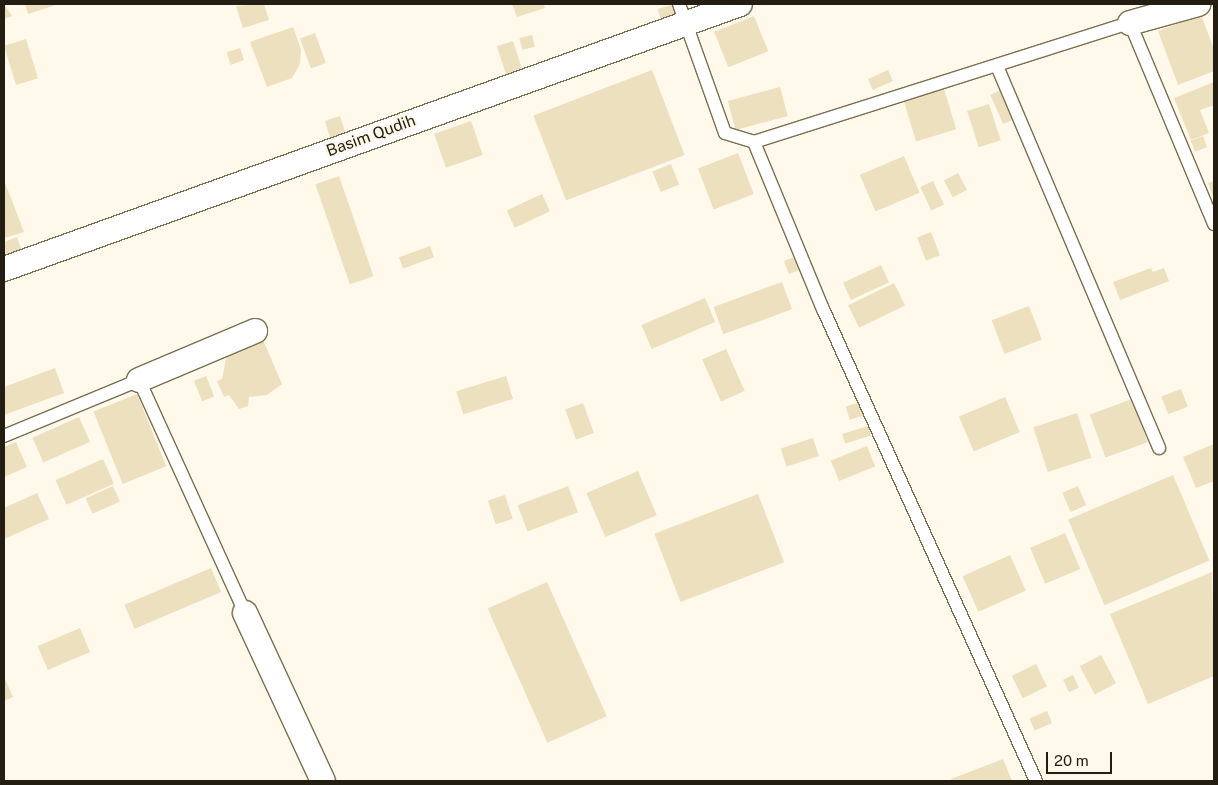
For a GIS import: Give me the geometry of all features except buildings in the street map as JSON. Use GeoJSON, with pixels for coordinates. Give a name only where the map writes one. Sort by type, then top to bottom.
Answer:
{"type":"FeatureCollection","features":[{"type":"Feature","properties":{"kind":"street","name":"Basim Qudih"},"geometry":{"type":"LineString","coordinates":[[4,269],[684,12],[740,4]]}},
{"type":"Feature","properties":{"kind":"street"},"geometry":{"type":"LineString","coordinates":[[1130,23],[1198,4]]}},
{"type":"Feature","properties":{"kind":"street"},"geometry":{"type":"LineString","coordinates":[[139,380],[255,331]]}},
{"type":"Feature","properties":{"kind":"street"},"geometry":{"type":"LineString","coordinates":[[245,614],[323,781]]}},
{"type":"Feature","properties":{"kind":"lane"},"geometry":{"type":"LineString","coordinates":[[684,12],[725,133],[754,142],[1130,23],[1214,224]]}},
{"type":"Feature","properties":{"kind":"lane"},"geometry":{"type":"LineString","coordinates":[[997,66],[1159,448]]}},
{"type":"Feature","properties":{"kind":"lane"},"geometry":{"type":"LineString","coordinates":[[754,142],[823,309],[1036,781]]}},
{"type":"Feature","properties":{"kind":"lane"},"geometry":{"type":"LineString","coordinates":[[4,436],[139,380],[245,614]]}}]}
